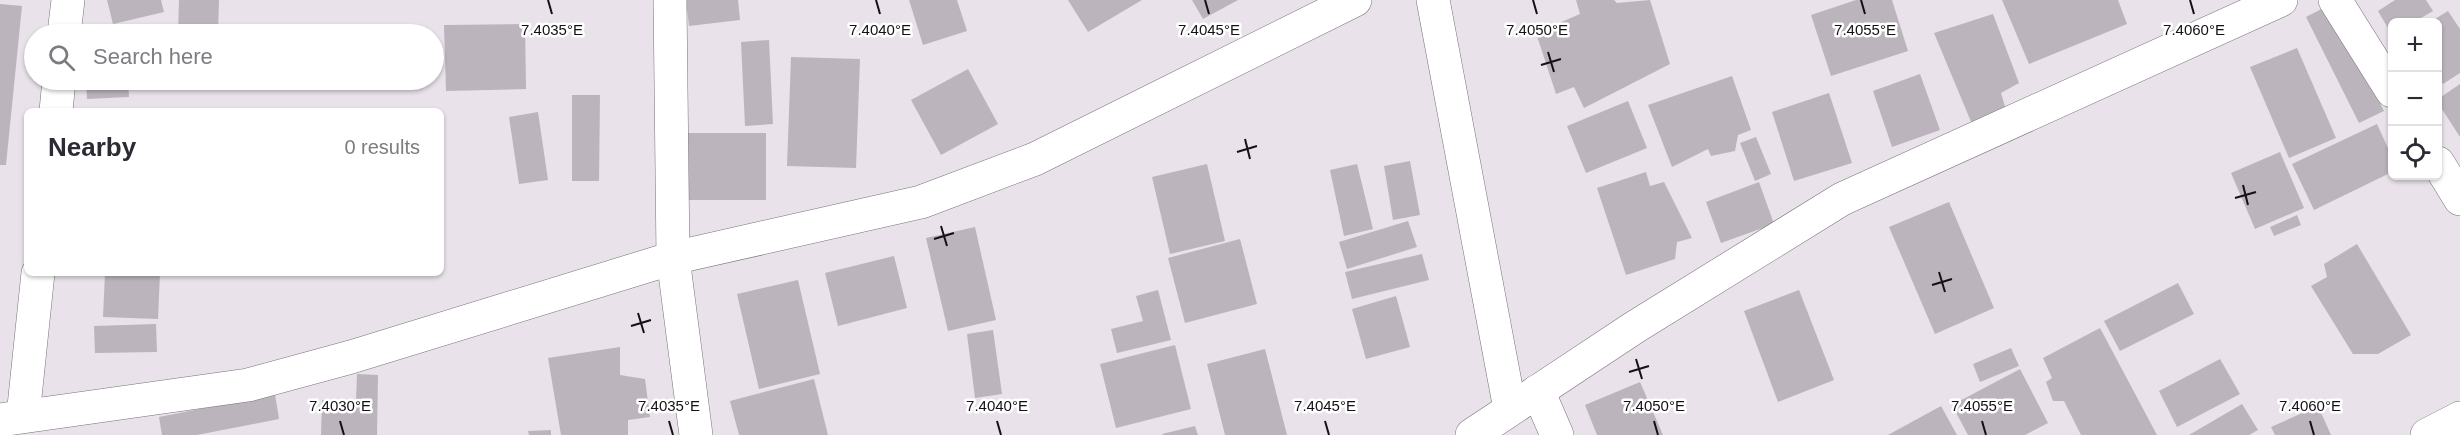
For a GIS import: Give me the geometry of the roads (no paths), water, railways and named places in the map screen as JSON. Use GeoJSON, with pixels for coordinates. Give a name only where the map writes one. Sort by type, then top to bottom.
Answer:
{"type":"FeatureCollection","features":[{"type":"Feature","properties":{"kind":"street"},"geometry":{"type":"LineString","coordinates":[[65,24],[68,0]]}},
{"type":"Feature","properties":{"kind":"street"},"geometry":{"type":"LineString","coordinates":[[670,0],[673,258],[696,435]]}},
{"type":"Feature","properties":{"kind":"street"},"geometry":{"type":"LineString","coordinates":[[37,276],[12,418],[248,385],[351,357],[673,258],[932,198],[1035,159],[1355,0]]}},
{"type":"Feature","properties":{"kind":"street"},"geometry":{"type":"LineString","coordinates":[[1433,0],[1510,410]]}},
{"type":"Feature","properties":{"kind":"street"},"geometry":{"type":"LineString","coordinates":[[1472,435],[1635,327],[1842,199],[2281,0]]}},
{"type":"Feature","properties":{"kind":"street"},"geometry":{"type":"LineString","coordinates":[[2335,0],[2388,85]]}},
{"type":"Feature","properties":{"kind":"street"},"geometry":{"type":"LineString","coordinates":[[56,108],[58,90]]}},
{"type":"Feature","properties":{"kind":"street"},"geometry":{"type":"LineString","coordinates":[[2442,170],[2460,199]]}},
{"type":"Feature","properties":{"kind":"street"},"geometry":{"type":"LineString","coordinates":[[1538,391],[1557,435]]}},
{"type":"Feature","properties":{"kind":"street"},"geometry":{"type":"LineString","coordinates":[[2427,435],[2460,418]]}}]}
